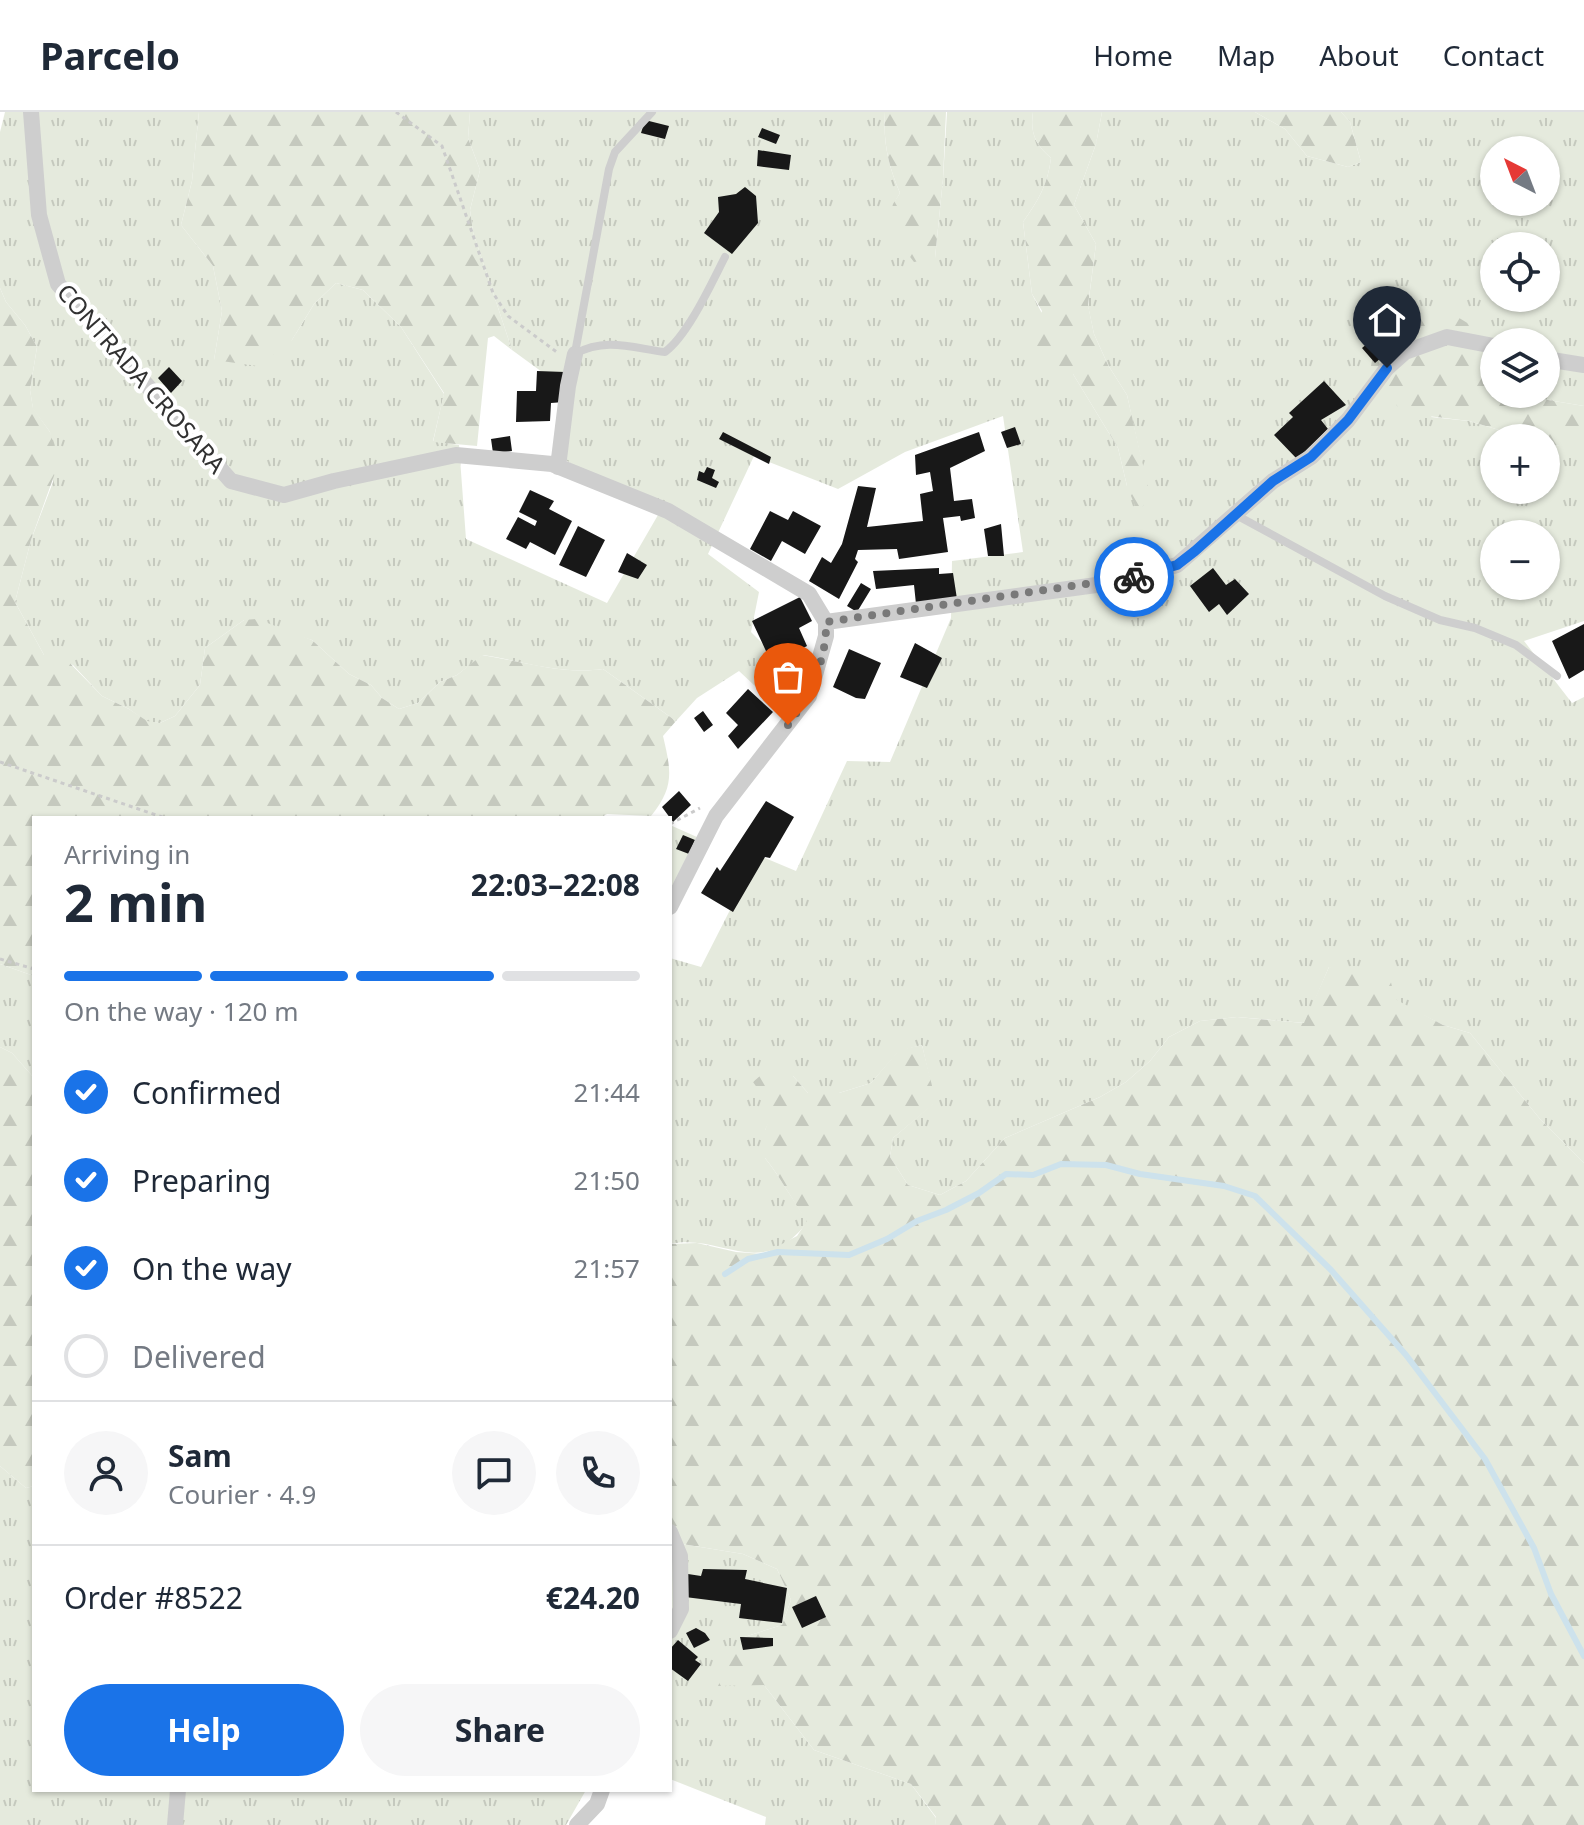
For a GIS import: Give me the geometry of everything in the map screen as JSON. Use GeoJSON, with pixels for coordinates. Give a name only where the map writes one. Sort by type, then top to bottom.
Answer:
{"type":"FeatureCollection","features":[{"type":"Feature","properties":{"kind":"street","name":"CONTRADA CROSARA"},"geometry":{"type":"LineString","coordinates":[[31,112],[39,215],[58,284],[231,481],[284,495],[456,455],[558,467],[668,511],[776,573],[809,594],[826,622]]}},
{"type":"Feature","properties":{"kind":"street"},"geometry":{"type":"LineString","coordinates":[[672,903],[716,816],[809,696],[826,636],[826,622],[1111,583],[1177,565],[1273,481],[1311,457],[1327,442],[1387,368],[1405,352],[1447,337],[1480,343]]}},
{"type":"Feature","properties":{"kind":"street"},"geometry":{"type":"LineString","coordinates":[[558,467],[574,360]]}},
{"type":"Feature","properties":{"kind":"street"},"geometry":{"type":"LineString","coordinates":[[1560,361],[1584,365]]}},
{"type":"Feature","properties":{"kind":"street"},"geometry":{"type":"LineString","coordinates":[[672,1537],[680,1556],[681,1609],[672,1627]]}},
{"type":"Feature","properties":{"kind":"street"},"geometry":{"type":"LineString","coordinates":[[175,1825],[178,1792]]}},
{"type":"Feature","properties":{"kind":"street"},"geometry":{"type":"LineString","coordinates":[[577,1825],[597,1804],[601,1792]]}},
{"type":"Feature","properties":{"kind":"lane"},"geometry":{"type":"LineString","coordinates":[[574,360],[609,169],[615,152],[652,112]]}},
{"type":"Feature","properties":{"kind":"lane"},"geometry":{"type":"LineString","coordinates":[[574,360],[589,346],[610,343],[665,352],[677,343],[689,325],[725,257]]}},
{"type":"Feature","properties":{"kind":"lane"},"geometry":{"type":"LineString","coordinates":[[1236,515],[1385,596],[1440,620],[1475,628],[1516,645],[1557,676]]}},
{"type":"Feature","properties":{"kind":"path"},"geometry":{"type":"LineString","coordinates":[[396,112],[442,146],[448,156],[452,177],[493,293],[508,316],[574,360]]}},
{"type":"Feature","properties":{"kind":"path"},"geometry":{"type":"LineString","coordinates":[[0,762],[159,816]]}},
{"type":"Feature","properties":{"kind":"path"},"geometry":{"type":"LineString","coordinates":[[0,959],[32,968]]}},
{"type":"Feature","properties":{"kind":"green space"},"geometry":{"type":"Polygon","coordinates":[[[5,112],[199,112],[192,181],[181,225],[213,266],[222,311],[214,360],[292,340],[314,304],[336,283],[363,290],[401,327],[444,394],[433,441],[459,445],[466,539],[607,603],[658,515],[560,457],[568,391],[512,350],[473,232],[470,210],[480,170],[468,138],[470,112],[885,112],[887,153],[900,193],[893,205],[935,258],[947,112],[1033,112],[1035,138],[1051,158],[1042,192],[1023,222],[1032,294],[1073,374],[1118,448],[1127,486],[1143,468],[1127,395],[1108,365],[1094,334],[1088,306],[1096,244],[1074,205],[1096,144],[1102,112],[1255,112],[1285,129],[1307,156],[1348,167],[1361,162],[1350,122],[1341,112],[1584,112],[1584,406],[1560,402],[1560,328],[1480,328],[1480,359],[1431,417],[1480,424],[1480,504],[1560,504],[1560,446],[1584,446],[1584,621],[1524,641],[1572,703],[1584,697],[1584,1163],[1540,1119],[1470,1033],[1443,1025],[1329,967],[1305,1023],[1237,1017],[1200,1021],[1169,1037],[1150,1061],[1126,1082],[1100,1097],[1005,1138],[966,1181],[940,1195],[908,1185],[890,1157],[893,1138],[935,1102],[922,1045],[899,1051],[871,1083],[839,1093],[808,1093],[793,1076],[765,1130],[765,1158],[808,1221],[791,1239],[774,1249],[758,1253],[689,1242],[672,1244],[672,959],[701,967],[758,855],[796,871],[847,761],[890,762],[951,618],[952,561],[1023,552],[1003,416],[905,452],[838,489],[754,456],[708,554],[759,592],[751,632],[777,658],[770,700],[739,671],[697,698],[676,721],[603,669],[557,669],[483,655],[457,675],[440,682],[418,703],[399,709],[382,698],[371,685],[349,674],[312,640],[244,620],[205,648],[200,685],[175,716],[160,723],[147,722],[102,696],[73,665],[44,655],[15,602],[31,540],[53,482],[50,432],[33,409],[30,390],[37,347],[25,325],[6,302],[0,288],[0,132],[5,112]]]}},
{"type":"Feature","properties":{"kind":"green space"},"geometry":{"type":"Polygon","coordinates":[[[199,112],[470,112],[468,138],[480,170],[470,210],[473,232],[512,350],[494,336],[488,338],[477,446],[433,442],[444,393],[401,327],[363,290],[336,283],[314,304],[292,340],[258,366],[214,360],[222,311],[213,266],[181,225],[192,181],[199,112]]]}},
{"type":"Feature","properties":{"kind":"green space"},"geometry":{"type":"Polygon","coordinates":[[[885,112],[946,112],[935,258],[914,262],[887,227],[893,204],[900,193],[887,153],[885,112]]]}},
{"type":"Feature","properties":{"kind":"green space"},"geometry":{"type":"Polygon","coordinates":[[[1033,112],[1102,112],[1096,144],[1074,205],[1096,244],[1088,305],[1094,334],[1108,365],[1127,395],[1150,496],[1138,513],[1127,486],[1118,448],[1073,374],[1057,375],[1042,358],[1031,336],[1042,311],[1032,294],[1023,222],[1042,192],[1051,158],[1035,138],[1033,112]]]}},
{"type":"Feature","properties":{"kind":"green space"},"geometry":{"type":"Polygon","coordinates":[[[1255,112],[1341,112],[1350,122],[1361,162],[1348,167],[1307,156],[1285,129],[1255,112]]]}},
{"type":"Feature","properties":{"kind":"green space"},"geometry":{"type":"Polygon","coordinates":[[[0,288],[37,347],[30,390],[33,408],[50,432],[59,462],[31,540],[15,602],[44,655],[62,655],[102,696],[147,721],[160,723],[175,716],[200,685],[205,648],[244,620],[257,619],[312,640],[349,674],[371,685],[382,698],[399,709],[418,703],[440,682],[457,675],[482,655],[557,669],[603,669],[676,721],[663,736],[669,778],[664,796],[651,816],[32,816],[32,975],[0,964],[0,288]]]}},
{"type":"Feature","properties":{"kind":"green space"},"geometry":{"type":"Polygon","coordinates":[[[1451,313],[1469,324],[1480,337],[1480,408],[1560,408],[1560,402],[1584,406],[1584,446],[1560,446],[1560,424],[1480,424],[1403,413],[1370,372],[1375,343],[1397,321],[1451,313]]]}},
{"type":"Feature","properties":{"kind":"green space"},"geometry":{"type":"Polygon","coordinates":[[[672,826],[697,837],[672,886],[672,826]]]}},
{"type":"Feature","properties":{"kind":"green space"},"geometry":{"type":"Polygon","coordinates":[[[0,964],[32,975],[32,1076],[12,1053],[0,1047],[0,964]]]}},
{"type":"Feature","properties":{"kind":"green space"},"geometry":{"type":"Polygon","coordinates":[[[1329,967],[1389,974],[1395,999],[1443,1025],[1470,1033],[1540,1119],[1584,1163],[1584,1825],[935,1825],[936,1817],[911,1784],[814,1750],[764,1685],[718,1686],[741,1638],[782,1625],[791,1600],[777,1569],[743,1554],[672,1542],[672,1244],[697,1243],[736,1252],[763,1254],[797,1236],[807,1221],[765,1158],[765,1130],[773,1110],[753,1082],[768,1069],[793,1076],[808,1093],[839,1093],[871,1083],[899,1050],[922,1045],[936,1102],[893,1138],[890,1157],[908,1185],[940,1195],[966,1181],[1005,1138],[1100,1097],[1126,1082],[1150,1061],[1169,1037],[1200,1021],[1237,1017],[1304,1023],[1329,967]]]}},
{"type":"Feature","properties":{"kind":"green space"},"geometry":{"type":"Polygon","coordinates":[[[0,1047],[12,1053],[32,1076],[32,1486],[26,1488],[0,1466],[0,1047]]]}},
{"type":"Feature","properties":{"kind":"green space"},"geometry":{"type":"Polygon","coordinates":[[[0,1466],[26,1488],[32,1486],[32,1792],[585,1792],[566,1825],[0,1825],[0,1466]]]}},
{"type":"Feature","properties":{"kind":"green space"},"geometry":{"type":"Polygon","coordinates":[[[672,1542],[743,1554],[777,1569],[791,1600],[782,1625],[741,1638],[764,1685],[814,1750],[911,1784],[936,1818],[935,1825],[765,1825],[766,1817],[672,1780],[672,1542]]]}},
{"type":"Feature","properties":{"kind":"building"},"geometry":{"type":"Polygon","coordinates":[[[645,120],[669,126],[665,139],[641,133],[645,120]]]}},
{"type":"Feature","properties":{"kind":"building"},"geometry":{"type":"Polygon","coordinates":[[[762,128],[780,135],[776,144],[758,137],[762,128]]]}},
{"type":"Feature","properties":{"kind":"building"},"geometry":{"type":"Polygon","coordinates":[[[758,150],[791,155],[789,170],[757,166],[758,150]]]}},
{"type":"Feature","properties":{"kind":"building"},"geometry":{"type":"Polygon","coordinates":[[[745,187],[756,196],[758,223],[732,254],[704,233],[719,212],[718,197],[736,194],[745,187]]]}},
{"type":"Feature","properties":{"kind":"building"},"geometry":{"type":"Polygon","coordinates":[[[1387,327],[1401,341],[1375,363],[1362,348],[1387,327]]]}},
{"type":"Feature","properties":{"kind":"building"},"geometry":{"type":"Polygon","coordinates":[[[169,367],[182,381],[171,393],[158,378],[169,367]]]}},
{"type":"Feature","properties":{"kind":"building"},"geometry":{"type":"Polygon","coordinates":[[[537,371],[565,372],[564,402],[551,403],[550,421],[516,422],[517,391],[536,391],[537,371]]]}},
{"type":"Feature","properties":{"kind":"building"},"geometry":{"type":"Polygon","coordinates":[[[1324,381],[1346,405],[1321,420],[1328,429],[1297,459],[1274,435],[1293,417],[1289,413],[1324,381]]]}},
{"type":"Feature","properties":{"kind":"building"},"geometry":{"type":"Polygon","coordinates":[[[1015,427],[1021,444],[1007,448],[1001,432],[1015,427]]]}},
{"type":"Feature","properties":{"kind":"building"},"geometry":{"type":"Polygon","coordinates":[[[723,432],[771,457],[769,464],[719,439],[723,432]]]}},
{"type":"Feature","properties":{"kind":"building"},"geometry":{"type":"Polygon","coordinates":[[[979,432],[985,451],[950,468],[954,501],[972,499],[975,518],[961,521],[960,516],[943,518],[948,552],[899,559],[897,549],[858,550],[855,559],[858,562],[839,599],[809,581],[822,557],[831,563],[842,544],[858,486],[876,488],[867,527],[923,521],[920,494],[933,491],[930,472],[916,475],[915,455],[979,432]]]}},
{"type":"Feature","properties":{"kind":"building"},"geometry":{"type":"Polygon","coordinates":[[[510,436],[512,451],[493,453],[491,439],[510,436]]]}},
{"type":"Feature","properties":{"kind":"building"},"geometry":{"type":"Polygon","coordinates":[[[707,467],[715,470],[712,478],[719,482],[716,488],[697,480],[699,471],[704,473],[707,467]]]}},
{"type":"Feature","properties":{"kind":"building"},"geometry":{"type":"Polygon","coordinates":[[[530,490],[554,501],[549,509],[572,521],[555,555],[530,542],[526,549],[506,539],[518,517],[535,526],[537,521],[519,512],[530,490]]]}},
{"type":"Feature","properties":{"kind":"building"},"geometry":{"type":"Polygon","coordinates":[[[770,511],[788,520],[793,511],[821,526],[805,554],[782,541],[771,561],[750,549],[770,511]]]}},
{"type":"Feature","properties":{"kind":"building"},"geometry":{"type":"Polygon","coordinates":[[[1001,524],[1004,556],[988,556],[984,529],[1001,524]]]}},
{"type":"Feature","properties":{"kind":"building"},"geometry":{"type":"Polygon","coordinates":[[[578,526],[605,540],[586,577],[559,565],[578,526]]]}},
{"type":"Feature","properties":{"kind":"building"},"geometry":{"type":"Polygon","coordinates":[[[627,553],[647,565],[638,579],[618,572],[627,553]]]}},
{"type":"Feature","properties":{"kind":"building"},"geometry":{"type":"Polygon","coordinates":[[[939,568],[939,574],[953,573],[957,599],[916,604],[914,585],[876,589],[873,571],[939,568]]]}},
{"type":"Feature","properties":{"kind":"building"},"geometry":{"type":"Polygon","coordinates":[[[1213,568],[1226,585],[1235,579],[1249,594],[1227,615],[1219,604],[1209,612],[1190,586],[1213,568]]]}},
{"type":"Feature","properties":{"kind":"building"},"geometry":{"type":"Polygon","coordinates":[[[861,583],[871,589],[857,612],[847,606],[861,583]]]}},
{"type":"Feature","properties":{"kind":"building"},"geometry":{"type":"Polygon","coordinates":[[[800,597],[812,621],[799,628],[807,646],[772,664],[752,621],[800,597]]]}},
{"type":"Feature","properties":{"kind":"building"},"geometry":{"type":"Polygon","coordinates":[[[1584,624],[1584,670],[1569,679],[1552,641],[1584,624]]]}},
{"type":"Feature","properties":{"kind":"building"},"geometry":{"type":"Polygon","coordinates":[[[915,643],[942,658],[927,688],[900,677],[915,643]]]}},
{"type":"Feature","properties":{"kind":"building"},"geometry":{"type":"Polygon","coordinates":[[[849,649],[881,663],[865,699],[833,687],[849,649]]]}},
{"type":"Feature","properties":{"kind":"building"},"geometry":{"type":"Polygon","coordinates":[[[748,689],[773,712],[738,749],[728,736],[738,725],[726,713],[748,689]]]}},
{"type":"Feature","properties":{"kind":"building"},"geometry":{"type":"Polygon","coordinates":[[[703,711],[713,725],[704,732],[694,718],[703,711]]]}},
{"type":"Feature","properties":{"kind":"building"},"geometry":{"type":"Polygon","coordinates":[[[679,791],[691,805],[673,822],[672,816],[662,807],[679,791]]]}},
{"type":"Feature","properties":{"kind":"building"},"geometry":{"type":"Polygon","coordinates":[[[766,801],[794,817],[770,858],[765,857],[733,912],[701,893],[717,867],[720,871],[766,801]]]}},
{"type":"Feature","properties":{"kind":"building"},"geometry":{"type":"Polygon","coordinates":[[[683,835],[695,840],[689,854],[676,849],[683,835]]]}},
{"type":"Feature","properties":{"kind":"building"},"geometry":{"type":"Polygon","coordinates":[[[703,1569],[747,1570],[745,1579],[787,1588],[782,1623],[739,1618],[741,1604],[685,1597],[688,1574],[701,1576],[703,1569]]]}},
{"type":"Feature","properties":{"kind":"building"},"geometry":{"type":"Polygon","coordinates":[[[816,1596],[826,1617],[802,1628],[792,1607],[816,1596]]]}},
{"type":"Feature","properties":{"kind":"building"},"geometry":{"type":"Polygon","coordinates":[[[696,1628],[710,1640],[694,1648],[686,1633],[696,1628]]]}},
{"type":"Feature","properties":{"kind":"building"},"geometry":{"type":"Polygon","coordinates":[[[740,1637],[773,1638],[773,1646],[743,1650],[740,1637]]]}},
{"type":"Feature","properties":{"kind":"building"},"geometry":{"type":"Polygon","coordinates":[[[678,1640],[698,1657],[695,1660],[701,1664],[688,1681],[672,1669],[672,1647],[678,1640]]]}},
{"type":"Feature","properties":{"kind":"waterway"},"geometry":{"type":"LineString","coordinates":[[725,1274],[748,1259],[778,1252],[849,1255],[979,1193],[1006,1174],[1033,1175],[1061,1164],[1106,1165],[1140,1174],[1224,1186],[1255,1196],[1331,1270],[1406,1355],[1485,1459],[1534,1548],[1551,1594],[1584,1656]]}},
{"type":"Feature","properties":{"kind":"way so far"},"geometry":{"type":"LineString","coordinates":[[788,725],[809,696],[826,636],[826,622],[1111,583],[1134,577]]}},
{"type":"Feature","properties":{"kind":"route"},"geometry":{"type":"LineString","coordinates":[[1134,577],[1177,565],[1273,481],[1311,457],[1348,420],[1387,368]]}}]}
